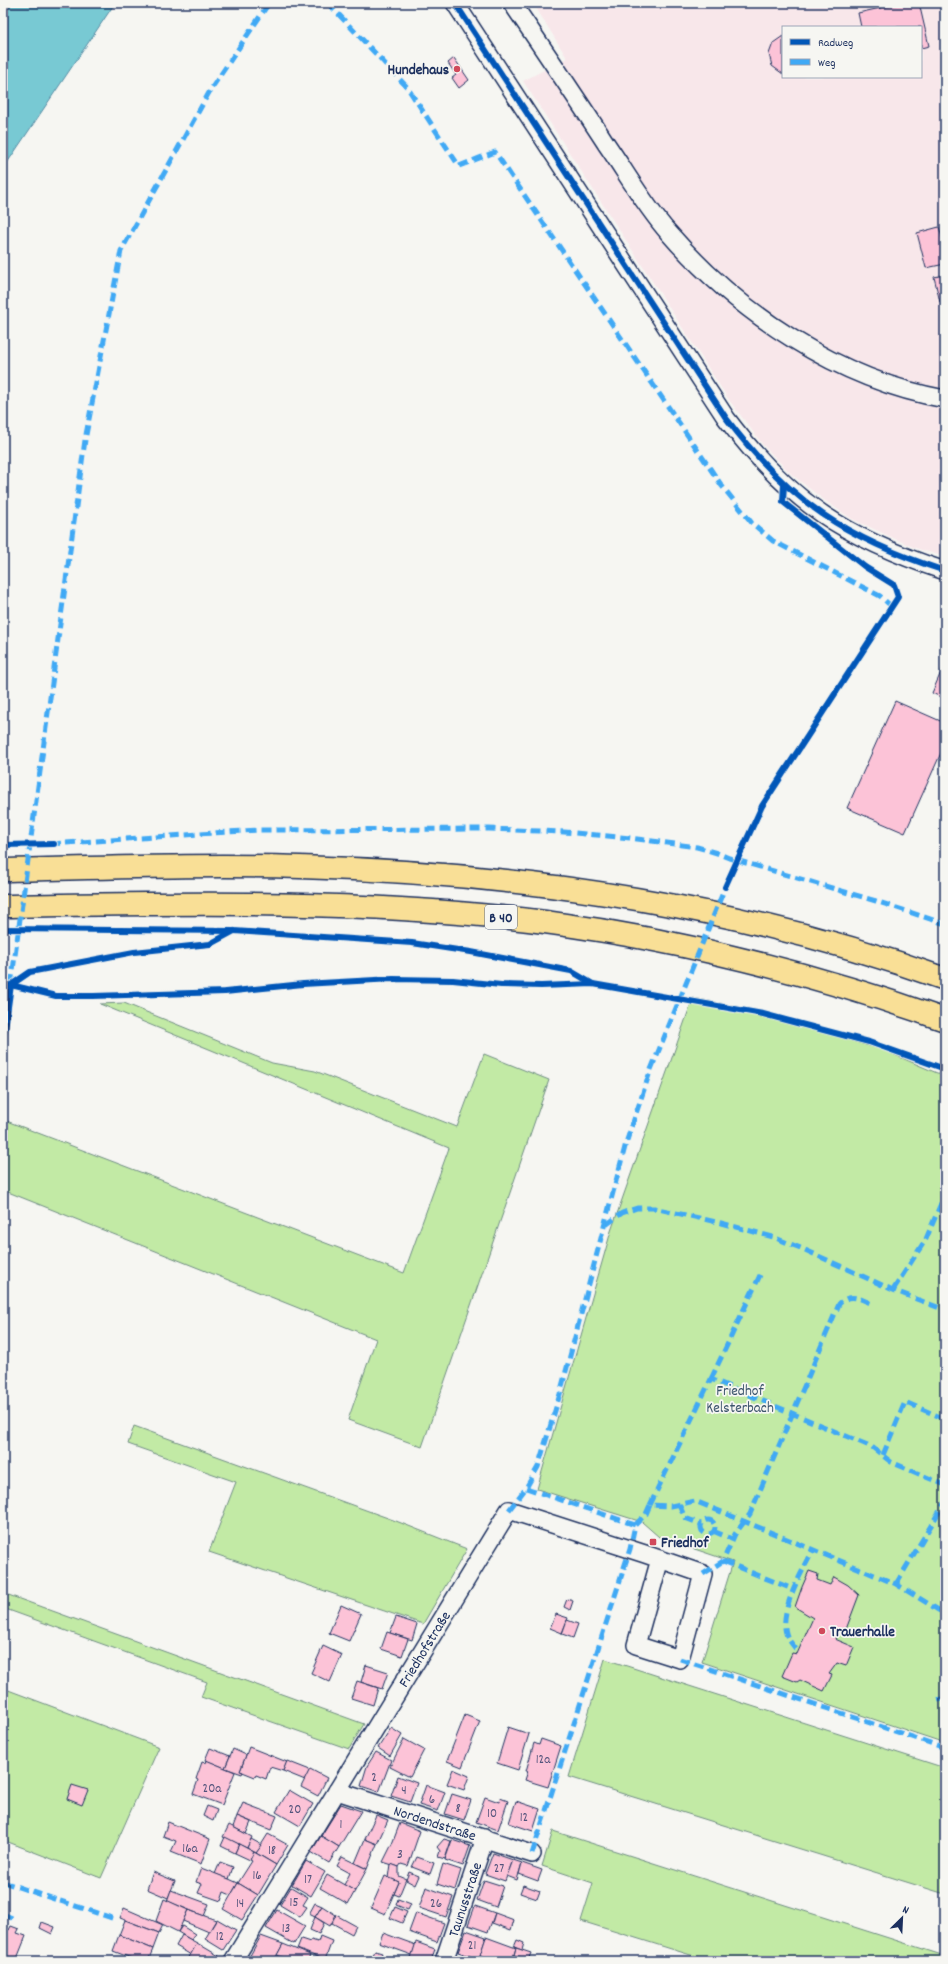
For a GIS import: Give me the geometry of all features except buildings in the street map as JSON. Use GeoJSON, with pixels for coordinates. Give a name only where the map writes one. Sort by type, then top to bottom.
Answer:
{"type":"FeatureCollection","features":[{"type":"Feature","properties":{"kind":"highway","name":"B 40"},"geometry":{"type":"LineString","coordinates":[[3,870],[197,865],[287,866],[472,877],[626,897],[681,906],[771,927],[836,945],[945,979]]}},
{"type":"Feature","properties":{"kind":"highway","name":"B 40"},"geometry":{"type":"LineString","coordinates":[[3,906],[362,906],[437,911],[545,922],[660,942],[763,964],[862,992],[945,1020]]}},
{"type":"Feature","properties":{"kind":"street"},"geometry":{"type":"LineString","coordinates":[[455,3],[726,418],[763,464],[805,502],[848,531],[900,556],[945,571]]}},
{"type":"Feature","properties":{"kind":"street"},"geometry":{"type":"LineString","coordinates":[[512,3],[653,214],[683,249],[716,282],[748,308],[802,344],[830,360],[882,381],[945,398]]}},
{"type":"Feature","properties":{"kind":"street","name":"Friedhofstraße"},"geometry":{"type":"LineString","coordinates":[[233,1961],[509,1510],[660,1559],[703,1574],[680,1659],[636,1645],[660,1559]]}},
{"type":"Feature","properties":{"kind":"street","name":"Nordendstraße"},"geometry":{"type":"LineString","coordinates":[[338,1791],[532,1854]]}},
{"type":"Feature","properties":{"kind":"street","name":"Taunusstraße"},"geometry":{"type":"LineString","coordinates":[[444,1961],[485,1838]]}},
{"type":"Feature","properties":{"kind":"shaded area"},"geometry":{"type":"Polygon","coordinates":[[[533,3],[945,3],[945,557],[915,548],[852,519],[824,500],[791,474],[763,445],[729,400],[523,81],[567,58],[533,3]]]}},
{"type":"Feature","properties":{"kind":"green space","name":"Friedhof Kelsterbach"},"geometry":{"type":"Polygon","coordinates":[[[693,998],[763,1011],[818,1031],[883,1050],[937,1073],[945,1074],[945,1743],[702,1662],[733,1562],[659,1537],[642,1522],[537,1489],[611,1231],[693,998]]]}},
{"type":"Feature","properties":{"kind":"green space"},"geometry":{"type":"Polygon","coordinates":[[[124,1003],[272,1063],[315,1071],[457,1127],[484,1054],[549,1080],[422,1447],[348,1420],[376,1339],[3,1190],[4,1120],[404,1273],[449,1148],[100,1004],[124,1003]]]}},
{"type":"Feature","properties":{"kind":"green space"},"geometry":{"type":"Polygon","coordinates":[[[134,1426],[396,1521],[467,1549],[423,1624],[209,1552],[236,1482],[128,1444],[134,1426]]]}},
{"type":"Feature","properties":{"kind":"green space"},"geometry":{"type":"Polygon","coordinates":[[[3,1593],[364,1724],[349,1749],[201,1697],[207,1682],[3,1608],[3,1593]]]}},
{"type":"Feature","properties":{"kind":"green space"},"geometry":{"type":"Polygon","coordinates":[[[605,1659],[945,1768],[945,1894],[569,1777],[605,1659]]]}},
{"type":"Feature","properties":{"kind":"green space"},"geometry":{"type":"Polygon","coordinates":[[[3,1688],[159,1747],[101,1878],[3,1840],[3,1688]]]}},
{"type":"Feature","properties":{"kind":"green space"},"geometry":{"type":"Polygon","coordinates":[[[553,1831],[945,1956],[945,1961],[710,1961],[581,1921],[593,1883],[542,1866],[553,1831]]]}},
{"type":"Feature","properties":{"kind":"water"},"geometry":{"type":"Polygon","coordinates":[[[3,3],[115,3],[7,163],[3,173],[3,3]]]}},
{"type":"Feature","properties":{"kind":"marked path"},"geometry":{"type":"LineString","coordinates":[[11,985],[85,440],[121,251],[211,89],[269,3]]}},
{"type":"Feature","properties":{"kind":"marked path"},"geometry":{"type":"LineString","coordinates":[[328,3],[407,87],[459,166],[495,152],[722,486],[752,523],[773,541],[880,596],[892,607]]}},
{"type":"Feature","properties":{"kind":"marked path"},"geometry":{"type":"LineString","coordinates":[[51,844],[258,830],[489,829],[564,832],[630,838],[697,847],[729,858],[876,901],[945,924]]}},
{"type":"Feature","properties":{"kind":"marked path"},"geometry":{"type":"LineString","coordinates":[[509,1510],[526,1488],[538,1467],[560,1394],[626,1143],[650,1072],[726,885]]}},
{"type":"Feature","properties":{"kind":"marked path"},"geometry":{"type":"LineString","coordinates":[[893,1290],[926,1239],[945,1194]]}},
{"type":"Feature","properties":{"kind":"marked path"},"geometry":{"type":"LineString","coordinates":[[606,1225],[622,1213],[637,1208],[654,1208],[721,1223],[773,1237],[893,1290],[945,1310]]}},
{"type":"Feature","properties":{"kind":"marked path"},"geometry":{"type":"LineString","coordinates":[[711,1379],[762,1271]]}},
{"type":"Feature","properties":{"kind":"marked path"},"geometry":{"type":"LineString","coordinates":[[703,1574],[723,1561],[735,1534],[750,1514],[839,1304],[843,1300],[851,1297],[873,1304]]}},
{"type":"Feature","properties":{"kind":"marked path"},"geometry":{"type":"LineString","coordinates":[[650,1505],[711,1379],[872,1447],[891,1462],[945,1485]]}},
{"type":"Feature","properties":{"kind":"marked path"},"geometry":{"type":"LineString","coordinates":[[883,1455],[905,1402],[945,1419]]}},
{"type":"Feature","properties":{"kind":"marked path"},"geometry":{"type":"LineString","coordinates":[[526,1488],[635,1525]]}},
{"type":"Feature","properties":{"kind":"marked path"},"geometry":{"type":"LineString","coordinates":[[532,1854],[630,1549],[635,1525],[646,1514],[650,1505],[671,1506],[695,1501],[896,1584],[945,1614]]}},
{"type":"Feature","properties":{"kind":"marked path"},"geometry":{"type":"LineString","coordinates":[[896,1584],[945,1502]]}},
{"type":"Feature","properties":{"kind":"marked path"},"geometry":{"type":"LineString","coordinates":[[679,1504],[685,1518],[701,1524]]}},
{"type":"Feature","properties":{"kind":"marked path"},"geometry":{"type":"LineString","coordinates":[[708,1520],[713,1522],[715,1527],[713,1532],[708,1534],[703,1532],[701,1527],[703,1522],[708,1520]]}},
{"type":"Feature","properties":{"kind":"marked path"},"geometry":{"type":"LineString","coordinates":[[713,1531],[732,1539]]}},
{"type":"Feature","properties":{"kind":"marked path"},"geometry":{"type":"LineString","coordinates":[[796,1649],[786,1633],[786,1613],[793,1590],[813,1550]]}},
{"type":"Feature","properties":{"kind":"marked path"},"geometry":{"type":"LineString","coordinates":[[723,1561],[795,1590]]}},
{"type":"Feature","properties":{"kind":"marked path"},"geometry":{"type":"LineString","coordinates":[[680,1659],[945,1748]]}},
{"type":"Feature","properties":{"kind":"marked path"},"geometry":{"type":"LineString","coordinates":[[938,1700],[945,1698]]}},
{"type":"Feature","properties":{"kind":"marked path"},"geometry":{"type":"LineString","coordinates":[[3,1882],[115,1919]]}},
{"type":"Feature","properties":{"kind":"marked path"},"geometry":{"type":"LineString","coordinates":[[3,1914],[14,1919]]}},
{"type":"Feature","properties":{"kind":"cycle path"},"geometry":{"type":"LineString","coordinates":[[455,3],[726,418],[749,447],[773,473],[797,495],[822,514],[849,531],[878,545],[910,559],[945,571]]}},
{"type":"Feature","properties":{"kind":"cycle path"},"geometry":{"type":"LineString","coordinates":[[725,887],[762,806],[898,597],[894,585],[865,567],[783,502],[784,484]]}},
{"type":"Feature","properties":{"kind":"cycle path"},"geometry":{"type":"LineString","coordinates":[[3,845],[54,844]]}},
{"type":"Feature","properties":{"kind":"cycle path"},"geometry":{"type":"LineString","coordinates":[[3,929],[234,931],[412,943],[471,952],[571,971],[593,984]]}},
{"type":"Feature","properties":{"kind":"cycle path"},"geometry":{"type":"LineString","coordinates":[[11,985],[30,972],[134,952],[210,944],[234,931]]}},
{"type":"Feature","properties":{"kind":"cycle path"},"geometry":{"type":"LineString","coordinates":[[11,985],[56,996],[93,996],[225,992],[303,984],[393,979],[453,980],[501,985],[541,986],[593,984],[763,1014],[869,1042],[945,1069]]}},
{"type":"Feature","properties":{"kind":"cycle path"},"geometry":{"type":"LineString","coordinates":[[3,1043],[11,985]]}},
{"type":"Feature","properties":{"kind":"place","name":"Hundehaus"},"geometry":{"type":"Point","coordinates":[457,69]}},
{"type":"Feature","properties":{"kind":"place","name":"Friedhof"},"geometry":{"type":"Point","coordinates":[653,1542]}},
{"type":"Feature","properties":{"kind":"place","name":"Trauerhalle"},"geometry":{"type":"Point","coordinates":[822,1631]}}]}
